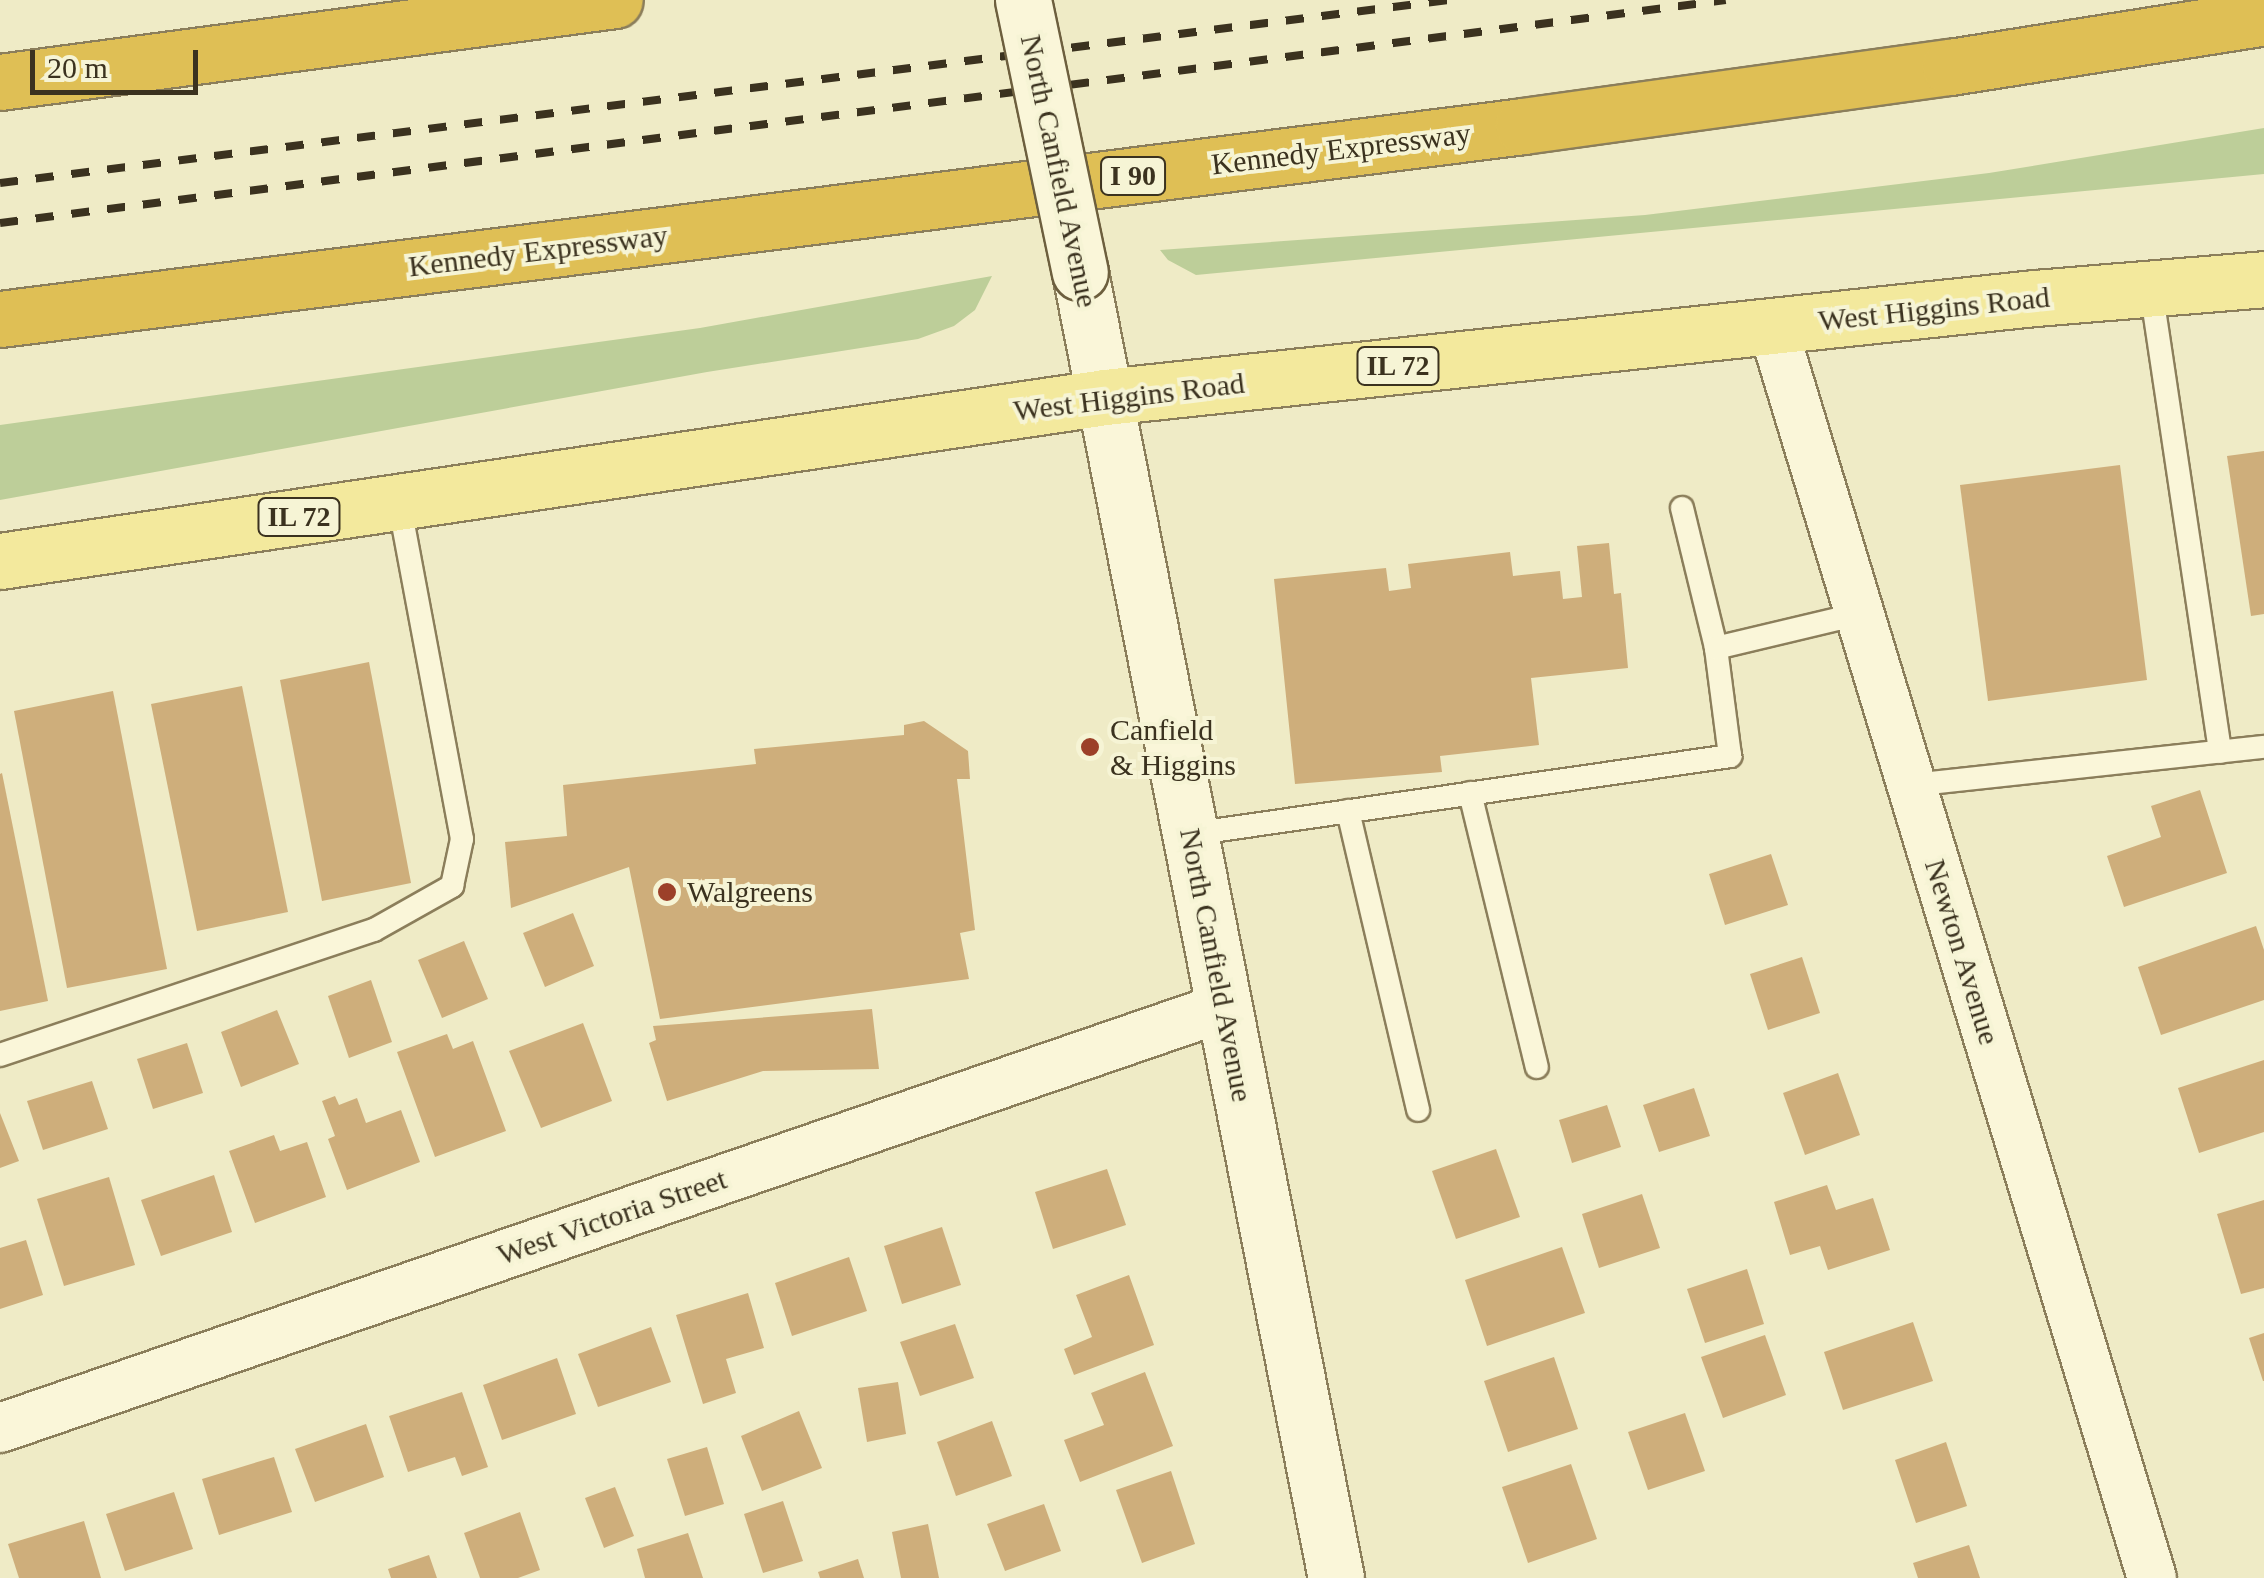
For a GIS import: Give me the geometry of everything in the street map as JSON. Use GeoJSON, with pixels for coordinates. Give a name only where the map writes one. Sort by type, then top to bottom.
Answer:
{"type":"FeatureCollection","features":[{"type":"Feature","properties":{"kind":"highway"},"geometry":{"type":"LineString","coordinates":[[0,82],[615,0]]}},
{"type":"Feature","properties":{"kind":"highway","name":"Kennedy Expressway"},"geometry":{"type":"LineString","coordinates":[[0,319],[1543,124],[1950,67],[2264,17]]}},
{"type":"Feature","properties":{"kind":"main road","name":"West Higgins Road"},"geometry":{"type":"LineString","coordinates":[[0,561],[1105,397],[1772,325],[2264,279]]}},
{"type":"Feature","properties":{"kind":"street","name":"North Canfield Avenue"},"geometry":{"type":"LineString","coordinates":[[1024,0],[1336,1578]]}},
{"type":"Feature","properties":{"kind":"street","name":"Newton Avenue"},"geometry":{"type":"LineString","coordinates":[[1772,325],[2152,1578]]}},
{"type":"Feature","properties":{"kind":"street","name":"West Victoria Street"},"geometry":{"type":"LineString","coordinates":[[0,1428],[1224,1006]]}},
{"type":"Feature","properties":{"kind":"lane"},"geometry":{"type":"LineString","coordinates":[[2151,288],[2220,752]]}},
{"type":"Feature","properties":{"kind":"lane"},"geometry":{"type":"LineString","coordinates":[[0,1055],[374,930],[452,886],[462,839],[400,502]]}},
{"type":"Feature","properties":{"kind":"lane"},"geometry":{"type":"LineString","coordinates":[[1190,834],[1730,756],[1716,648],[1682,508]]}},
{"type":"Feature","properties":{"kind":"lane"},"geometry":{"type":"LineString","coordinates":[[1716,648],[1859,614]]}},
{"type":"Feature","properties":{"kind":"lane"},"geometry":{"type":"LineString","coordinates":[[1912,786],[2264,747]]}},
{"type":"Feature","properties":{"kind":"lane"},"geometry":{"type":"LineString","coordinates":[[1470,793],[1537,1068]]}},
{"type":"Feature","properties":{"kind":"lane"},"geometry":{"type":"LineString","coordinates":[[1348,811],[1418,1110]]}},
{"type":"Feature","properties":{"kind":"green space"},"geometry":{"type":"Polygon","coordinates":[[[2264,128],[2264,174],[1196,275],[1168,260],[1160,250],[1645,215],[1989,173],[2264,128]]]}},
{"type":"Feature","properties":{"kind":"green space"},"geometry":{"type":"Polygon","coordinates":[[[992,276],[975,310],[954,326],[918,339],[707,372],[0,500],[0,425],[700,328],[992,276]]]}},
{"type":"Feature","properties":{"kind":"building"},"geometry":{"type":"Polygon","coordinates":[[[2264,451],[2264,614],[2251,616],[2227,456],[2264,451]]]}},
{"type":"Feature","properties":{"kind":"building"},"geometry":{"type":"Polygon","coordinates":[[[2120,465],[2147,680],[1988,701],[1960,485],[2120,465]]]}},
{"type":"Feature","properties":{"kind":"building"},"geometry":{"type":"Polygon","coordinates":[[[1609,543],[1614,594],[1621,593],[1628,668],[1531,678],[1539,745],[1440,756],[1442,772],[1295,784],[1274,579],[1386,568],[1389,591],[1411,588],[1408,564],[1510,552],[1513,576],[1560,571],[1563,599],[1582,597],[1577,546],[1609,543]]]}},
{"type":"Feature","properties":{"kind":"building"},"geometry":{"type":"Polygon","coordinates":[[[369,662],[411,883],[322,901],[280,680],[369,662]]]}},
{"type":"Feature","properties":{"kind":"building"},"geometry":{"type":"Polygon","coordinates":[[[242,686],[288,912],[197,931],[151,704],[242,686]]]}},
{"type":"Feature","properties":{"kind":"building"},"geometry":{"type":"Polygon","coordinates":[[[113,691],[167,969],[67,988],[14,711],[113,691]]]}},
{"type":"Feature","properties":{"kind":"building","name":"Walgreens"},"geometry":{"type":"Polygon","coordinates":[[[924,721],[968,751],[970,779],[957,779],[975,930],[960,933],[969,979],[660,1019],[629,867],[511,908],[505,842],[567,836],[563,785],[756,764],[754,749],[904,735],[904,725],[924,721]]]}},
{"type":"Feature","properties":{"kind":"building"},"geometry":{"type":"Polygon","coordinates":[[[0,774],[48,1001],[0,1011],[0,774]]]}},
{"type":"Feature","properties":{"kind":"building"},"geometry":{"type":"Polygon","coordinates":[[[2200,790],[2227,873],[2124,907],[2107,856],[2161,837],[2151,806],[2200,790]]]}},
{"type":"Feature","properties":{"kind":"building"},"geometry":{"type":"Polygon","coordinates":[[[1771,854],[1788,905],[1725,925],[1709,874],[1771,854]]]}},
{"type":"Feature","properties":{"kind":"building"},"geometry":{"type":"Polygon","coordinates":[[[573,913],[594,966],[545,987],[523,933],[573,913]]]}},
{"type":"Feature","properties":{"kind":"building"},"geometry":{"type":"Polygon","coordinates":[[[2256,926],[2264,950],[2264,1000],[2161,1035],[2138,967],[2256,926]]]}},
{"type":"Feature","properties":{"kind":"building"},"geometry":{"type":"Polygon","coordinates":[[[464,941],[488,999],[442,1018],[418,960],[464,941]]]}},
{"type":"Feature","properties":{"kind":"building"},"geometry":{"type":"Polygon","coordinates":[[[1802,957],[1820,1013],[1768,1030],[1750,974],[1802,957]]]}},
{"type":"Feature","properties":{"kind":"building"},"geometry":{"type":"Polygon","coordinates":[[[371,980],[392,1042],[349,1058],[328,996],[371,980]]]}},
{"type":"Feature","properties":{"kind":"building"},"geometry":{"type":"Polygon","coordinates":[[[872,1009],[879,1069],[763,1071],[667,1101],[649,1043],[656,1040],[653,1026],[872,1009]]]}},
{"type":"Feature","properties":{"kind":"building"},"geometry":{"type":"Polygon","coordinates":[[[277,1010],[299,1064],[241,1087],[221,1032],[277,1010]]]}},
{"type":"Feature","properties":{"kind":"building"},"geometry":{"type":"Polygon","coordinates":[[[583,1023],[612,1101],[541,1128],[509,1051],[583,1023]]]}},
{"type":"Feature","properties":{"kind":"building"},"geometry":{"type":"Polygon","coordinates":[[[447,1034],[453,1049],[473,1041],[506,1131],[435,1157],[397,1052],[447,1034]]]}},
{"type":"Feature","properties":{"kind":"building"},"geometry":{"type":"Polygon","coordinates":[[[187,1043],[203,1093],[153,1109],[137,1059],[187,1043]]]}},
{"type":"Feature","properties":{"kind":"building"},"geometry":{"type":"Polygon","coordinates":[[[2264,1060],[2264,1132],[2199,1153],[2178,1088],[2264,1060]]]}},
{"type":"Feature","properties":{"kind":"building"},"geometry":{"type":"Polygon","coordinates":[[[1838,1073],[1860,1135],[1805,1155],[1783,1093],[1838,1073]]]}},
{"type":"Feature","properties":{"kind":"building"},"geometry":{"type":"Polygon","coordinates":[[[92,1081],[108,1129],[43,1150],[27,1101],[92,1081]]]}},
{"type":"Feature","properties":{"kind":"building"},"geometry":{"type":"Polygon","coordinates":[[[1694,1088],[1710,1136],[1659,1152],[1643,1105],[1694,1088]]]}},
{"type":"Feature","properties":{"kind":"building"},"geometry":{"type":"Polygon","coordinates":[[[335,1096],[339,1105],[357,1098],[366,1123],[401,1110],[420,1162],[347,1190],[328,1139],[335,1136],[322,1101],[335,1096]]]}},
{"type":"Feature","properties":{"kind":"building"},"geometry":{"type":"Polygon","coordinates":[[[1607,1105],[1621,1147],[1572,1163],[1559,1120],[1607,1105]]]}},
{"type":"Feature","properties":{"kind":"building"},"geometry":{"type":"Polygon","coordinates":[[[0,1113],[19,1161],[0,1168],[0,1113]]]}},
{"type":"Feature","properties":{"kind":"building"},"geometry":{"type":"Polygon","coordinates":[[[274,1135],[280,1151],[307,1142],[326,1197],[255,1223],[229,1151],[274,1135]]]}},
{"type":"Feature","properties":{"kind":"building"},"geometry":{"type":"Polygon","coordinates":[[[1496,1149],[1520,1217],[1456,1239],[1432,1171],[1496,1149]]]}},
{"type":"Feature","properties":{"kind":"building"},"geometry":{"type":"Polygon","coordinates":[[[1107,1169],[1126,1225],[1053,1249],[1035,1192],[1107,1169]]]}},
{"type":"Feature","properties":{"kind":"building"},"geometry":{"type":"Polygon","coordinates":[[[214,1175],[232,1232],[161,1256],[141,1200],[214,1175]]]}},
{"type":"Feature","properties":{"kind":"building"},"geometry":{"type":"Polygon","coordinates":[[[109,1177],[135,1265],[64,1286],[37,1199],[109,1177]]]}},
{"type":"Feature","properties":{"kind":"building"},"geometry":{"type":"Polygon","coordinates":[[[1827,1185],[1836,1210],[1873,1198],[1890,1250],[1828,1270],[1820,1246],[1790,1255],[1774,1202],[1827,1185]]]}},
{"type":"Feature","properties":{"kind":"building"},"geometry":{"type":"Polygon","coordinates":[[[1642,1194],[1660,1248],[1599,1268],[1582,1214],[1642,1194]]]}},
{"type":"Feature","properties":{"kind":"building"},"geometry":{"type":"Polygon","coordinates":[[[2264,1200],[2264,1288],[2241,1294],[2217,1214],[2264,1200]]]}},
{"type":"Feature","properties":{"kind":"building"},"geometry":{"type":"Polygon","coordinates":[[[942,1227],[961,1285],[902,1304],[884,1246],[942,1227]]]}},
{"type":"Feature","properties":{"kind":"building"},"geometry":{"type":"Polygon","coordinates":[[[26,1240],[43,1295],[0,1309],[0,1248],[26,1240]]]}},
{"type":"Feature","properties":{"kind":"building"},"geometry":{"type":"Polygon","coordinates":[[[1562,1247],[1585,1313],[1487,1346],[1465,1280],[1562,1247]]]}},
{"type":"Feature","properties":{"kind":"building"},"geometry":{"type":"Polygon","coordinates":[[[849,1257],[867,1311],[792,1336],[775,1283],[849,1257]]]}},
{"type":"Feature","properties":{"kind":"building"},"geometry":{"type":"Polygon","coordinates":[[[1747,1269],[1764,1324],[1705,1343],[1687,1289],[1747,1269]]]}},
{"type":"Feature","properties":{"kind":"building"},"geometry":{"type":"Polygon","coordinates":[[[1129,1275],[1154,1345],[1074,1375],[1064,1349],[1092,1337],[1076,1295],[1129,1275]]]}},
{"type":"Feature","properties":{"kind":"building"},"geometry":{"type":"Polygon","coordinates":[[[748,1293],[764,1348],[726,1359],[736,1393],[703,1404],[676,1315],[748,1293]]]}},
{"type":"Feature","properties":{"kind":"building"},"geometry":{"type":"Polygon","coordinates":[[[1913,1322],[1933,1381],[1843,1410],[1824,1352],[1913,1322]]]}},
{"type":"Feature","properties":{"kind":"building"},"geometry":{"type":"Polygon","coordinates":[[[955,1324],[974,1378],[920,1396],[900,1342],[955,1324]]]}},
{"type":"Feature","properties":{"kind":"building"},"geometry":{"type":"Polygon","coordinates":[[[651,1327],[671,1382],[598,1407],[578,1354],[651,1327]]]}},
{"type":"Feature","properties":{"kind":"building"},"geometry":{"type":"Polygon","coordinates":[[[2264,1333],[2264,1381],[2263,1381],[2249,1338],[2264,1333]]]}},
{"type":"Feature","properties":{"kind":"building"},"geometry":{"type":"Polygon","coordinates":[[[1765,1335],[1786,1395],[1723,1418],[1701,1357],[1765,1335]]]}},
{"type":"Feature","properties":{"kind":"building"},"geometry":{"type":"Polygon","coordinates":[[[1554,1357],[1578,1429],[1508,1452],[1484,1381],[1554,1357]]]}},
{"type":"Feature","properties":{"kind":"building"},"geometry":{"type":"Polygon","coordinates":[[[557,1358],[576,1414],[502,1440],[483,1385],[557,1358]]]}},
{"type":"Feature","properties":{"kind":"building"},"geometry":{"type":"Polygon","coordinates":[[[1145,1372],[1173,1446],[1080,1482],[1064,1440],[1104,1425],[1091,1393],[1145,1372]]]}},
{"type":"Feature","properties":{"kind":"building"},"geometry":{"type":"Polygon","coordinates":[[[898,1382],[906,1434],[867,1442],[858,1388],[898,1382]]]}},
{"type":"Feature","properties":{"kind":"building"},"geometry":{"type":"Polygon","coordinates":[[[462,1392],[488,1467],[462,1476],[455,1457],[408,1472],[389,1416],[462,1392]]]}},
{"type":"Feature","properties":{"kind":"building"},"geometry":{"type":"Polygon","coordinates":[[[799,1411],[822,1468],[762,1491],[741,1436],[799,1411]]]}},
{"type":"Feature","properties":{"kind":"building"},"geometry":{"type":"Polygon","coordinates":[[[1685,1413],[1705,1471],[1648,1490],[1628,1432],[1685,1413]]]}},
{"type":"Feature","properties":{"kind":"building"},"geometry":{"type":"Polygon","coordinates":[[[992,1421],[1012,1476],[956,1496],[937,1442],[992,1421]]]}},
{"type":"Feature","properties":{"kind":"building"},"geometry":{"type":"Polygon","coordinates":[[[366,1424],[384,1477],[315,1502],[295,1449],[366,1424]]]}},
{"type":"Feature","properties":{"kind":"building"},"geometry":{"type":"Polygon","coordinates":[[[1946,1442],[1967,1506],[1916,1523],[1895,1460],[1946,1442]]]}},
{"type":"Feature","properties":{"kind":"building"},"geometry":{"type":"Polygon","coordinates":[[[707,1447],[724,1504],[685,1516],[667,1459],[707,1447]]]}},
{"type":"Feature","properties":{"kind":"building"},"geometry":{"type":"Polygon","coordinates":[[[274,1457],[292,1512],[219,1535],[202,1479],[274,1457]]]}},
{"type":"Feature","properties":{"kind":"building"},"geometry":{"type":"Polygon","coordinates":[[[1571,1464],[1597,1539],[1528,1563],[1502,1487],[1571,1464]]]}},
{"type":"Feature","properties":{"kind":"building"},"geometry":{"type":"Polygon","coordinates":[[[1171,1471],[1195,1544],[1142,1563],[1116,1490],[1171,1471]]]}},
{"type":"Feature","properties":{"kind":"building"},"geometry":{"type":"Polygon","coordinates":[[[615,1487],[634,1536],[604,1548],[585,1498],[615,1487]]]}},
{"type":"Feature","properties":{"kind":"building"},"geometry":{"type":"Polygon","coordinates":[[[174,1492],[193,1549],[125,1571],[106,1514],[174,1492]]]}},
{"type":"Feature","properties":{"kind":"building"},"geometry":{"type":"Polygon","coordinates":[[[783,1501],[803,1561],[763,1573],[744,1514],[783,1501]]]}},
{"type":"Feature","properties":{"kind":"building"},"geometry":{"type":"Polygon","coordinates":[[[1044,1504],[1061,1551],[1005,1571],[987,1524],[1044,1504]]]}},
{"type":"Feature","properties":{"kind":"building"},"geometry":{"type":"Polygon","coordinates":[[[520,1512],[540,1570],[518,1578],[480,1578],[464,1533],[520,1512]]]}},
{"type":"Feature","properties":{"kind":"building"},"geometry":{"type":"Polygon","coordinates":[[[84,1521],[101,1578],[19,1578],[8,1544],[84,1521]]]}},
{"type":"Feature","properties":{"kind":"building"},"geometry":{"type":"Polygon","coordinates":[[[928,1524],[939,1578],[901,1578],[892,1532],[928,1524]]]}},
{"type":"Feature","properties":{"kind":"building"},"geometry":{"type":"Polygon","coordinates":[[[688,1533],[703,1578],[645,1578],[637,1549],[688,1533]]]}},
{"type":"Feature","properties":{"kind":"building"},"geometry":{"type":"Polygon","coordinates":[[[1969,1545],[1980,1578],[1918,1578],[1913,1563],[1969,1545]]]}},
{"type":"Feature","properties":{"kind":"building"},"geometry":{"type":"Polygon","coordinates":[[[429,1555],[437,1578],[391,1578],[388,1569],[429,1555]]]}},
{"type":"Feature","properties":{"kind":"building"},"geometry":{"type":"Polygon","coordinates":[[[858,1559],[864,1578],[820,1578],[818,1572],[858,1559]]]}},
{"type":"Feature","properties":{"kind":"railway"},"geometry":{"type":"LineString","coordinates":[[0,183],[1448,0]]}},
{"type":"Feature","properties":{"kind":"railway"},"geometry":{"type":"LineString","coordinates":[[0,223],[1726,0]]}},
{"type":"Feature","properties":{"kind":"place","name":"Canfield & Higgins"},"geometry":{"type":"Point","coordinates":[1090,747]}},
{"type":"Feature","properties":{"kind":"place","name":"Walgreens"},"geometry":{"type":"Point","coordinates":[667,892]}}]}
